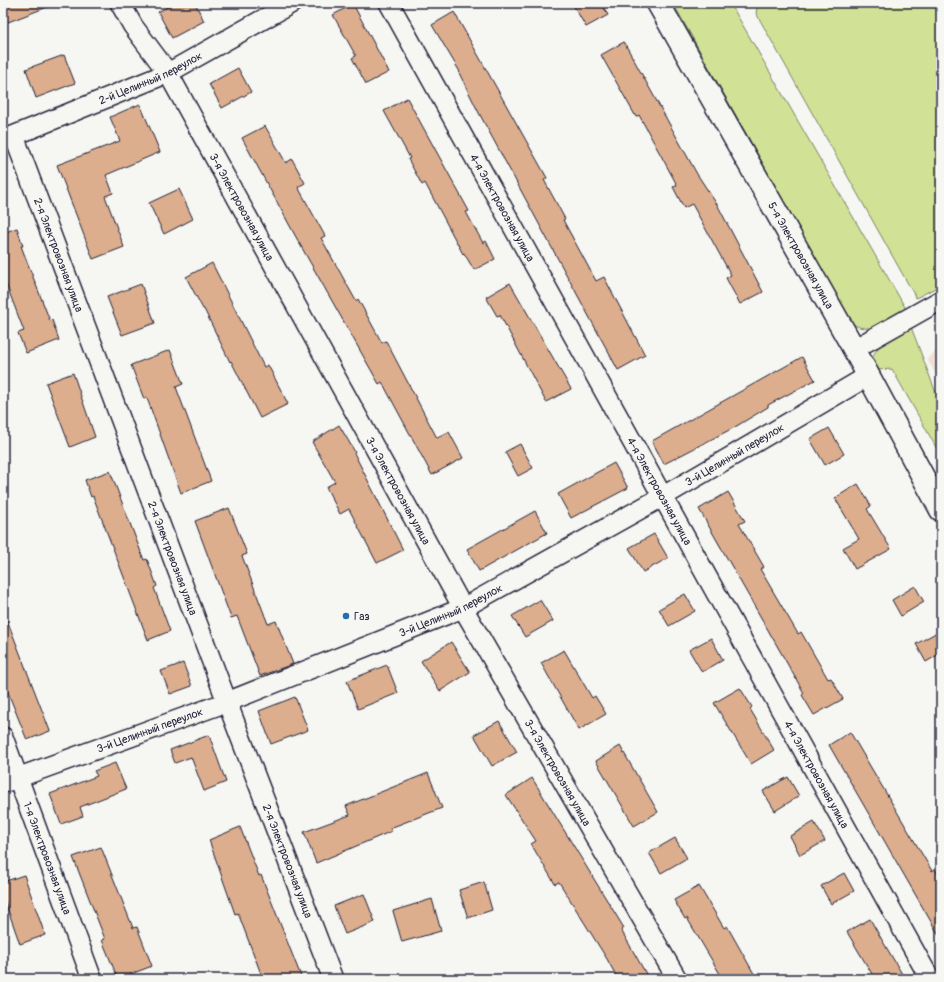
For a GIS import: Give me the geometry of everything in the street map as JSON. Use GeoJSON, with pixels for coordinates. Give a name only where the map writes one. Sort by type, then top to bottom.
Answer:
{"type":"FeatureCollection","features":[{"type":"Feature","properties":{"kind":"street","name":"3-я Электровозная улица"},"geometry":{"type":"LineString","coordinates":[[120,3],[133,26],[168,73],[462,608],[677,979]]}},
{"type":"Feature","properties":{"kind":"street","name":"2-й Целинный переулок"},"geometry":{"type":"LineString","coordinates":[[8,138],[168,73],[292,3]]}},
{"type":"Feature","properties":{"kind":"street","name":"4-я Электровозная улица"},"geometry":{"type":"LineString","coordinates":[[389,3],[930,979]]}},
{"type":"Feature","properties":{"kind":"street","name":"5-я Электровозная улица"},"geometry":{"type":"LineString","coordinates":[[658,3],[854,349],[941,510]]}},
{"type":"Feature","properties":{"kind":"street","name":"2-я Электровозная улица"},"geometry":{"type":"LineString","coordinates":[[8,138],[334,979]]}},
{"type":"Feature","properties":{"kind":"street"},"geometry":{"type":"LineString","coordinates":[[854,349],[941,300]]}},
{"type":"Feature","properties":{"kind":"street","name":"3-й Целинный переулок"},"geometry":{"type":"LineString","coordinates":[[11,780],[227,702],[462,608],[662,497],[868,376]]}},
{"type":"Feature","properties":{"kind":"street","name":"1-я Электровозная улица"},"geometry":{"type":"LineString","coordinates":[[3,737],[11,780],[92,979]]}},
{"type":"Feature","properties":{"kind":"shaded area"},"geometry":{"type":"Polygon","coordinates":[[[941,346],[941,383],[927,359],[941,346]]]}},
{"type":"Feature","properties":{"kind":"green space"},"geometry":{"type":"Polygon","coordinates":[[[673,3],[730,3],[906,309],[880,325],[873,327],[859,327],[852,323],[673,3]]]}},
{"type":"Feature","properties":{"kind":"green space"},"geometry":{"type":"Polygon","coordinates":[[[758,3],[941,3],[941,285],[916,298],[756,13],[758,3]]]}},
{"type":"Feature","properties":{"kind":"green space"},"geometry":{"type":"Polygon","coordinates":[[[911,327],[936,393],[941,402],[941,456],[892,369],[877,370],[873,361],[874,353],[882,344],[911,327]]]}},
{"type":"Feature","properties":{"kind":"building"},"geometry":{"type":"Polygon","coordinates":[[[3,3],[55,3],[55,4],[3,24],[3,3]]]}},
{"type":"Feature","properties":{"kind":"building"},"geometry":{"type":"Polygon","coordinates":[[[175,3],[195,3],[204,21],[172,38],[158,12],[175,3]]]}},
{"type":"Feature","properties":{"kind":"building"},"geometry":{"type":"Polygon","coordinates":[[[572,3],[601,3],[608,15],[586,27],[572,3]]]}},
{"type":"Feature","properties":{"kind":"building"},"geometry":{"type":"Polygon","coordinates":[[[353,4],[389,72],[366,84],[352,58],[356,56],[333,15],[353,4]]]}},
{"type":"Feature","properties":{"kind":"building"},"geometry":{"type":"Polygon","coordinates":[[[454,12],[547,178],[544,180],[565,219],[563,220],[596,281],[604,277],[645,355],[618,370],[479,113],[459,73],[460,72],[432,25],[454,12]]]}},
{"type":"Feature","properties":{"kind":"building"},"geometry":{"type":"Polygon","coordinates":[[[624,42],[697,174],[718,206],[763,292],[740,304],[726,278],[731,275],[692,204],[684,208],[673,187],[677,185],[639,115],[636,117],[601,55],[624,42]]]}},
{"type":"Feature","properties":{"kind":"building"},"geometry":{"type":"Polygon","coordinates":[[[64,55],[75,83],[36,98],[26,69],[64,55]]]}},
{"type":"Feature","properties":{"kind":"building"},"geometry":{"type":"Polygon","coordinates":[[[238,68],[251,92],[222,108],[209,84],[238,68]]]}},
{"type":"Feature","properties":{"kind":"building"},"geometry":{"type":"Polygon","coordinates":[[[407,98],[469,211],[466,212],[483,243],[486,241],[495,259],[474,270],[464,253],[463,254],[425,183],[422,185],[408,159],[410,158],[384,111],[407,98]]]}},
{"type":"Feature","properties":{"kind":"building"},"geometry":{"type":"Polygon","coordinates":[[[140,104],[160,152],[106,175],[113,193],[105,196],[124,247],[93,259],[57,165],[120,141],[110,117],[140,104]]]}},
{"type":"Feature","properties":{"kind":"building"},"geometry":{"type":"Polygon","coordinates":[[[265,126],[286,163],[292,159],[305,183],[298,187],[325,236],[321,238],[356,301],[358,299],[382,343],[386,341],[437,438],[449,432],[463,458],[432,475],[382,382],[379,384],[242,138],[265,126]]]}},
{"type":"Feature","properties":{"kind":"building"},"geometry":{"type":"Polygon","coordinates":[[[179,189],[193,219],[164,234],[149,203],[179,189]]]}},
{"type":"Feature","properties":{"kind":"building"},"geometry":{"type":"Polygon","coordinates":[[[17,228],[23,246],[21,246],[50,321],[52,320],[59,340],[26,353],[18,333],[24,331],[3,276],[3,233],[17,228]]]}},
{"type":"Feature","properties":{"kind":"building"},"geometry":{"type":"Polygon","coordinates":[[[212,263],[264,367],[268,365],[288,404],[260,418],[186,277],[212,263]]]}},
{"type":"Feature","properties":{"kind":"building"},"geometry":{"type":"Polygon","coordinates":[[[510,283],[571,389],[546,402],[500,315],[497,316],[486,297],[510,283]]]}},
{"type":"Feature","properties":{"kind":"building"},"geometry":{"type":"Polygon","coordinates":[[[141,284],[155,323],[122,335],[107,297],[141,284]]]}},
{"type":"Feature","properties":{"kind":"building"},"geometry":{"type":"Polygon","coordinates":[[[170,350],[183,384],[176,387],[211,481],[181,493],[147,398],[144,399],[131,365],[170,350]]]}},
{"type":"Feature","properties":{"kind":"building"},"geometry":{"type":"Polygon","coordinates":[[[802,357],[815,380],[768,405],[768,407],[735,427],[664,464],[652,441],[802,357]]]}},
{"type":"Feature","properties":{"kind":"building"},"geometry":{"type":"Polygon","coordinates":[[[73,373],[95,437],[70,447],[46,383],[73,373]]]}},
{"type":"Feature","properties":{"kind":"building"},"geometry":{"type":"Polygon","coordinates":[[[339,425],[355,452],[354,453],[403,550],[377,563],[349,509],[340,514],[326,487],[335,482],[312,442],[339,425]]]}},
{"type":"Feature","properties":{"kind":"building"},"geometry":{"type":"Polygon","coordinates":[[[829,428],[844,454],[825,465],[810,439],[829,428]]]}},
{"type":"Feature","properties":{"kind":"building"},"geometry":{"type":"Polygon","coordinates":[[[520,444],[533,468],[518,476],[505,452],[520,444]]]}},
{"type":"Feature","properties":{"kind":"building"},"geometry":{"type":"Polygon","coordinates":[[[614,463],[628,488],[571,518],[558,494],[614,463]]]}},
{"type":"Feature","properties":{"kind":"building"},"geometry":{"type":"Polygon","coordinates":[[[110,471],[144,560],[147,559],[157,586],[154,588],[170,631],[148,640],[93,496],[91,497],[85,480],[110,471]]]}},
{"type":"Feature","properties":{"kind":"building"},"geometry":{"type":"Polygon","coordinates":[[[858,484],[871,506],[867,509],[891,549],[855,569],[843,548],[859,539],[835,498],[858,484]]]}},
{"type":"Feature","properties":{"kind":"building"},"geometry":{"type":"Polygon","coordinates":[[[728,492],[745,521],[739,524],[764,567],[760,569],[798,634],[801,632],[828,679],[831,678],[843,699],[814,715],[802,695],[804,693],[699,509],[728,492]]]}},
{"type":"Feature","properties":{"kind":"building"},"geometry":{"type":"Polygon","coordinates":[[[229,508],[247,554],[242,556],[268,624],[276,621],[293,664],[260,676],[237,616],[231,618],[195,521],[229,508]]]}},
{"type":"Feature","properties":{"kind":"building"},"geometry":{"type":"Polygon","coordinates":[[[535,511],[547,533],[479,571],[467,549],[535,511]]]}},
{"type":"Feature","properties":{"kind":"building"},"geometry":{"type":"Polygon","coordinates":[[[654,534],[668,558],[643,572],[629,548],[654,534]]]}},
{"type":"Feature","properties":{"kind":"building"},"geometry":{"type":"Polygon","coordinates":[[[915,586],[924,602],[901,616],[892,600],[915,586]]]}},
{"type":"Feature","properties":{"kind":"building"},"geometry":{"type":"Polygon","coordinates":[[[685,594],[695,611],[669,626],[659,609],[685,594]]]}},
{"type":"Feature","properties":{"kind":"building"},"geometry":{"type":"Polygon","coordinates":[[[540,600],[553,621],[525,637],[512,616],[540,600]]]}},
{"type":"Feature","properties":{"kind":"building"},"geometry":{"type":"Polygon","coordinates":[[[3,612],[50,731],[27,740],[3,680],[3,612]]]}},
{"type":"Feature","properties":{"kind":"building"},"geometry":{"type":"Polygon","coordinates":[[[941,630],[941,653],[926,662],[916,644],[941,630]]]}},
{"type":"Feature","properties":{"kind":"building"},"geometry":{"type":"Polygon","coordinates":[[[711,638],[723,660],[702,672],[689,650],[711,638]]]}},
{"type":"Feature","properties":{"kind":"building"},"geometry":{"type":"Polygon","coordinates":[[[451,642],[470,672],[440,691],[421,661],[451,642]]]}},
{"type":"Feature","properties":{"kind":"building"},"geometry":{"type":"Polygon","coordinates":[[[564,650],[592,698],[595,696],[606,714],[579,730],[541,663],[564,650]]]}},
{"type":"Feature","properties":{"kind":"building"},"geometry":{"type":"Polygon","coordinates":[[[183,663],[192,686],[170,694],[161,671],[183,663]]]}},
{"type":"Feature","properties":{"kind":"building"},"geometry":{"type":"Polygon","coordinates":[[[387,665],[398,693],[358,709],[347,681],[387,665]]]}},
{"type":"Feature","properties":{"kind":"building"},"geometry":{"type":"Polygon","coordinates":[[[740,688],[752,707],[750,709],[774,750],[751,764],[714,703],[740,688]]]}},
{"type":"Feature","properties":{"kind":"building"},"geometry":{"type":"Polygon","coordinates":[[[295,697],[308,730],[271,744],[259,711],[295,697]]]}},
{"type":"Feature","properties":{"kind":"building"},"geometry":{"type":"Polygon","coordinates":[[[499,721],[517,752],[492,766],[474,735],[499,721]]]}},
{"type":"Feature","properties":{"kind":"building"},"geometry":{"type":"Polygon","coordinates":[[[850,732],[932,871],[935,869],[941,879],[941,939],[829,745],[850,732]]]}},
{"type":"Feature","properties":{"kind":"building"},"geometry":{"type":"Polygon","coordinates":[[[209,735],[226,782],[204,791],[191,757],[175,763],[170,750],[209,735]]]}},
{"type":"Feature","properties":{"kind":"building"},"geometry":{"type":"Polygon","coordinates":[[[620,746],[658,812],[634,826],[596,761],[620,746]]]}},
{"type":"Feature","properties":{"kind":"building"},"geometry":{"type":"Polygon","coordinates":[[[115,763],[126,789],[80,807],[83,816],[61,824],[50,794],[97,776],[94,771],[115,763]]]}},
{"type":"Feature","properties":{"kind":"building"},"geometry":{"type":"Polygon","coordinates":[[[428,773],[442,808],[390,828],[392,831],[316,863],[304,832],[350,815],[346,806],[428,773]]]}},
{"type":"Feature","properties":{"kind":"building"},"geometry":{"type":"Polygon","coordinates":[[[788,777],[799,796],[775,811],[763,791],[788,777]]]}},
{"type":"Feature","properties":{"kind":"building"},"geometry":{"type":"Polygon","coordinates":[[[532,778],[624,928],[621,930],[649,979],[618,979],[559,882],[555,884],[531,844],[536,841],[506,795],[532,778]]]}},
{"type":"Feature","properties":{"kind":"building"},"geometry":{"type":"Polygon","coordinates":[[[814,822],[825,841],[800,855],[790,836],[814,822]]]}},
{"type":"Feature","properties":{"kind":"building"},"geometry":{"type":"Polygon","coordinates":[[[240,827],[259,876],[261,875],[302,979],[263,979],[238,913],[235,914],[209,840],[240,827]]]}},
{"type":"Feature","properties":{"kind":"building"},"geometry":{"type":"Polygon","coordinates":[[[675,838],[687,858],[661,873],[649,853],[675,838]]]}},
{"type":"Feature","properties":{"kind":"building"},"geometry":{"type":"Polygon","coordinates":[[[101,847],[133,928],[137,927],[152,966],[118,979],[102,940],[105,939],[73,857],[101,847]]]}},
{"type":"Feature","properties":{"kind":"building"},"geometry":{"type":"Polygon","coordinates":[[[844,873],[854,891],[831,904],[821,886],[844,873]]]}},
{"type":"Feature","properties":{"kind":"building"},"geometry":{"type":"Polygon","coordinates":[[[24,875],[45,935],[20,944],[3,896],[3,882],[24,875]]]}},
{"type":"Feature","properties":{"kind":"building"},"geometry":{"type":"Polygon","coordinates":[[[484,882],[492,910],[468,918],[459,890],[484,882]]]}},
{"type":"Feature","properties":{"kind":"building"},"geometry":{"type":"Polygon","coordinates":[[[699,886],[724,928],[727,926],[757,979],[723,979],[687,918],[685,919],[674,900],[699,886]]]}},
{"type":"Feature","properties":{"kind":"building"},"geometry":{"type":"Polygon","coordinates":[[[364,894],[375,922],[345,934],[334,906],[364,894]]]}},
{"type":"Feature","properties":{"kind":"building"},"geometry":{"type":"Polygon","coordinates":[[[432,899],[441,931],[402,942],[393,911],[432,899]]]}},
{"type":"Feature","properties":{"kind":"building"},"geometry":{"type":"Polygon","coordinates":[[[870,919],[905,979],[875,979],[847,932],[870,919]]]}},
{"type":"Feature","properties":{"kind":"place","name":"Газ"},"geometry":{"type":"Point","coordinates":[346,616]}}]}
